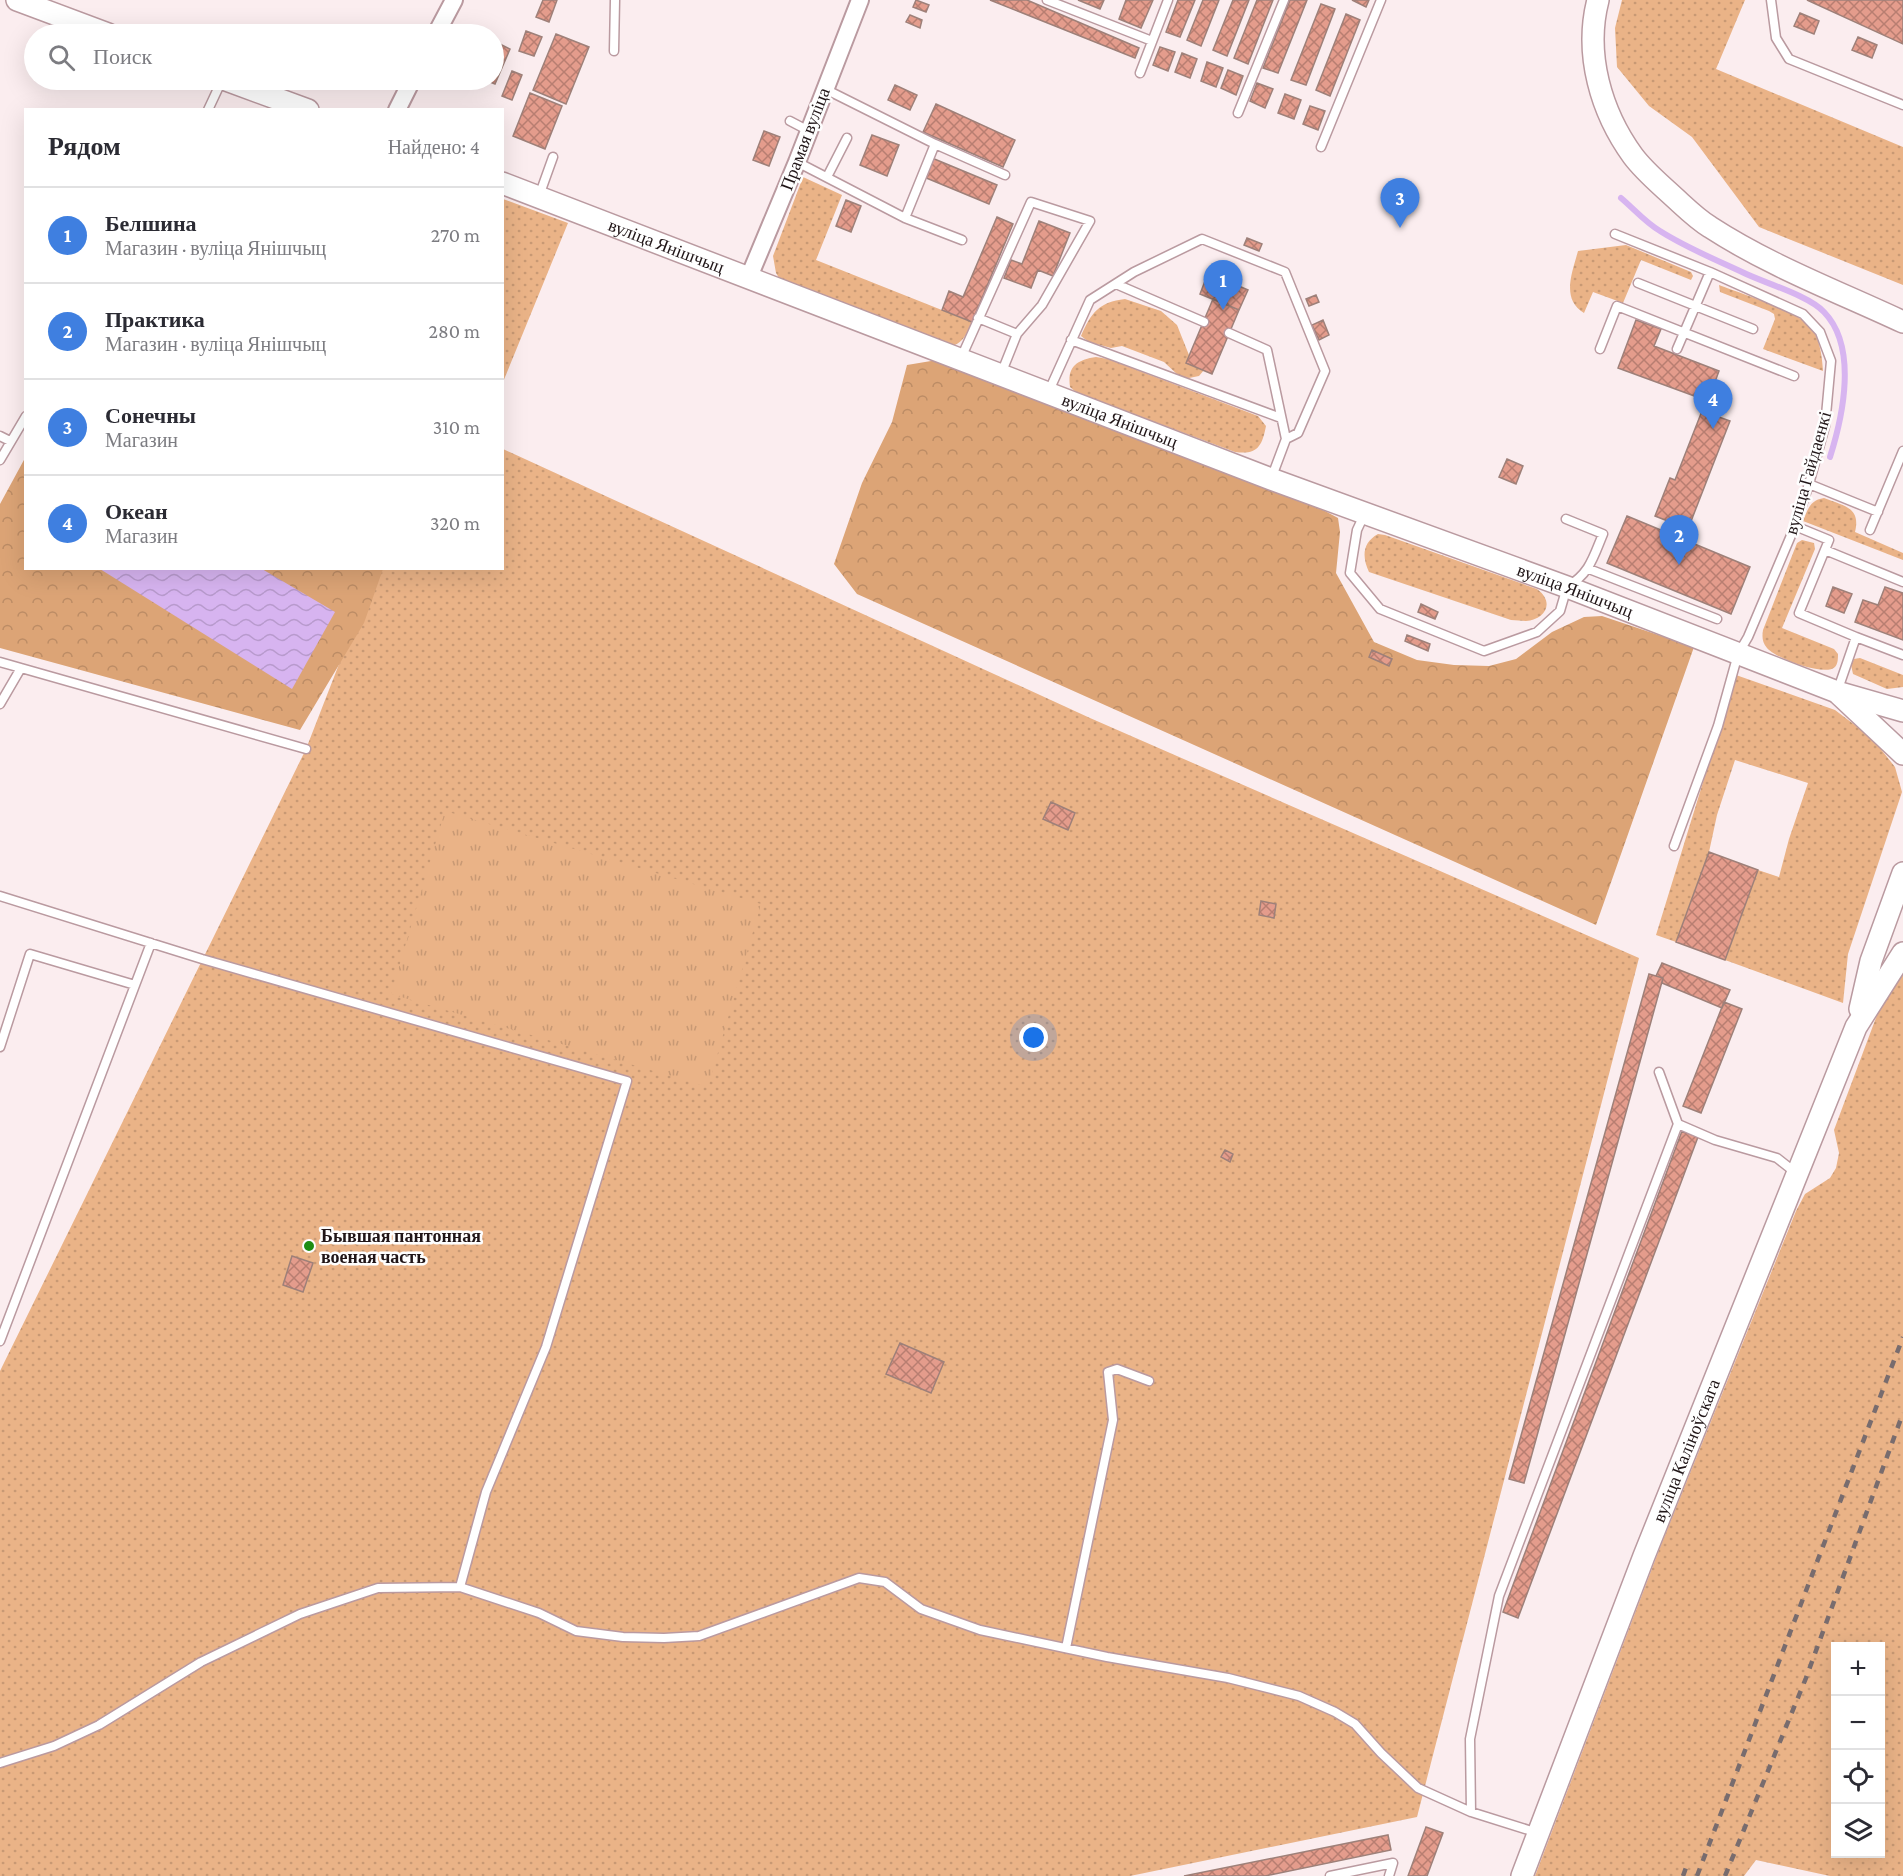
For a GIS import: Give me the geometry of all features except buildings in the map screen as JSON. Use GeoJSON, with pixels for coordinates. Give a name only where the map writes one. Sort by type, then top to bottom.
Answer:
{"type":"FeatureCollection","features":[{"type":"Feature","properties":{"kind":"street"},"geometry":{"type":"LineString","coordinates":[[17,0],[81,24]]}},
{"type":"Feature","properties":{"kind":"street"},"geometry":{"type":"LineString","coordinates":[[441,24],[454,0]]}},
{"type":"Feature","properties":{"kind":"street","name":"Прамая вуліца"},"geometry":{"type":"LineString","coordinates":[[748,278],[797,162],[860,0]]}},
{"type":"Feature","properties":{"kind":"street"},"geometry":{"type":"LineString","coordinates":[[1598,0],[1593,36],[1593,59],[1598,82],[1617,131],[1649,175],[1708,226],[1745,248],[1903,322]]}},
{"type":"Feature","properties":{"kind":"street"},"geometry":{"type":"LineString","coordinates":[[252,90],[302,108]]}},
{"type":"Feature","properties":{"kind":"street"},"geometry":{"type":"LineString","coordinates":[[398,108],[407,90]]}},
{"type":"Feature","properties":{"kind":"street","name":"вуліца Янішчыц"},"geometry":{"type":"LineString","coordinates":[[504,184],[1271,479],[1567,587],[1837,692],[1903,711]]}},
{"type":"Feature","properties":{"kind":"street"},"geometry":{"type":"LineString","coordinates":[[1837,692],[1903,754]]}},
{"type":"Feature","properties":{"kind":"street","name":"вуліца Каліноўскага"},"geometry":{"type":"LineString","coordinates":[[1856,1027],[1871,961],[1903,873]]}},
{"type":"Feature","properties":{"kind":"street","name":"вуліца Каліноўскага"},"geometry":{"type":"LineString","coordinates":[[1522,1876],[1652,1535],[1856,1027],[1903,954]]}},
{"type":"Feature","properties":{"kind":"lane"},"geometry":{"type":"LineString","coordinates":[[614,51],[615,0]]}},
{"type":"Feature","properties":{"kind":"lane"},"geometry":{"type":"LineString","coordinates":[[1047,0],[1152,41]]}},
{"type":"Feature","properties":{"kind":"lane"},"geometry":{"type":"LineString","coordinates":[[1140,73],[1168,0]]}},
{"type":"Feature","properties":{"kind":"lane"},"geometry":{"type":"LineString","coordinates":[[1238,113],[1284,0]]}},
{"type":"Feature","properties":{"kind":"lane"},"geometry":{"type":"LineString","coordinates":[[1321,147],[1381,0]]}},
{"type":"Feature","properties":{"kind":"lane"},"geometry":{"type":"LineString","coordinates":[[1771,0],[1776,38],[1789,59],[1903,105]]}},
{"type":"Feature","properties":{"kind":"lane"},"geometry":{"type":"LineString","coordinates":[[825,89],[935,144],[1005,175]]}},
{"type":"Feature","properties":{"kind":"lane"},"geometry":{"type":"LineString","coordinates":[[209,108],[219,90]]}},
{"type":"Feature","properties":{"kind":"lane"},"geometry":{"type":"LineString","coordinates":[[790,121],[809,131]]}},
{"type":"Feature","properties":{"kind":"lane"},"geometry":{"type":"LineString","coordinates":[[827,177],[846,138]]}},
{"type":"Feature","properties":{"kind":"lane"},"geometry":{"type":"LineString","coordinates":[[905,218],[935,144]]}},
{"type":"Feature","properties":{"kind":"lane"},"geometry":{"type":"LineString","coordinates":[[538,196],[552,157]]}},
{"type":"Feature","properties":{"kind":"lane"},"geometry":{"type":"LineString","coordinates":[[797,162],[905,218],[962,240]]}},
{"type":"Feature","properties":{"kind":"lane"},"geometry":{"type":"LineString","coordinates":[[961,358],[1031,202],[1090,221],[1042,305],[1017,334],[1001,374]]}},
{"type":"Feature","properties":{"kind":"lane","name":"вуліца Гайдаенкі"},"geometry":{"type":"LineString","coordinates":[[1615,234],[1710,272],[1803,314],[1820,332],[1831,361],[1825,426],[1809,484],[1795,526],[1748,638],[1738,654]]}},
{"type":"Feature","properties":{"kind":"lane"},"geometry":{"type":"LineString","coordinates":[[1048,393],[1090,300],[1134,272],[1202,239],[1285,272],[1325,371],[1298,433],[1286,439]]}},
{"type":"Feature","properties":{"kind":"lane"},"geometry":{"type":"LineString","coordinates":[[1677,349],[1710,272]]}},
{"type":"Feature","properties":{"kind":"lane"},"geometry":{"type":"LineString","coordinates":[[1638,283],[1753,329]]}},
{"type":"Feature","properties":{"kind":"lane"},"geometry":{"type":"LineString","coordinates":[[1116,284],[1204,322]]}},
{"type":"Feature","properties":{"kind":"lane"},"geometry":{"type":"LineString","coordinates":[[1600,349],[1617,306],[1794,376]]}},
{"type":"Feature","properties":{"kind":"lane"},"geometry":{"type":"LineString","coordinates":[[978,318],[1017,334]]}},
{"type":"Feature","properties":{"kind":"lane"},"geometry":{"type":"LineString","coordinates":[[1229,333],[1267,350],[1286,439],[1271,479]]}},
{"type":"Feature","properties":{"kind":"lane"},"geometry":{"type":"LineString","coordinates":[[1071,340],[1281,418]]}},
{"type":"Feature","properties":{"kind":"lane"},"geometry":{"type":"LineString","coordinates":[[0,460],[24,419]]}},
{"type":"Feature","properties":{"kind":"lane"},"geometry":{"type":"LineString","coordinates":[[0,436],[10,441]]}},
{"type":"Feature","properties":{"kind":"lane"},"geometry":{"type":"LineString","coordinates":[[1870,530],[1903,451]]}},
{"type":"Feature","properties":{"kind":"lane"},"geometry":{"type":"LineString","coordinates":[[1809,484],[1878,512]]}},
{"type":"Feature","properties":{"kind":"lane"},"geometry":{"type":"LineString","coordinates":[[1365,512],[1357,530],[1350,573],[1380,609],[1484,651],[1537,632],[1560,611],[1567,587],[1589,569],[1603,534],[1566,519]]}},
{"type":"Feature","properties":{"kind":"lane"},"geometry":{"type":"LineString","coordinates":[[1795,526],[1829,540],[1799,613],[1903,655]]}},
{"type":"Feature","properties":{"kind":"lane"},"geometry":{"type":"LineString","coordinates":[[1825,550],[1903,582]]}},
{"type":"Feature","properties":{"kind":"lane"},"geometry":{"type":"LineString","coordinates":[[1589,569],[1717,619]]}},
{"type":"Feature","properties":{"kind":"lane"},"geometry":{"type":"LineString","coordinates":[[1837,692],[1857,637]]}},
{"type":"Feature","properties":{"kind":"lane"},"geometry":{"type":"LineString","coordinates":[[1674,846],[1718,726],[1738,654]]}},
{"type":"Feature","properties":{"kind":"lane"},"geometry":{"type":"LineString","coordinates":[[0,662],[306,749]]}},
{"type":"Feature","properties":{"kind":"lane"},"geometry":{"type":"LineString","coordinates":[[0,704],[21,668]]}},
{"type":"Feature","properties":{"kind":"lane"},"geometry":{"type":"LineString","coordinates":[[0,896],[151,943],[627,1080],[546,1347],[486,1492],[460,1587]]}},
{"type":"Feature","properties":{"kind":"lane"},"geometry":{"type":"LineString","coordinates":[[0,1341],[151,943]]}},
{"type":"Feature","properties":{"kind":"lane"},"geometry":{"type":"LineString","coordinates":[[0,1047],[30,954],[135,985]]}},
{"type":"Feature","properties":{"kind":"lane"},"geometry":{"type":"LineString","coordinates":[[1471,1812],[1470,1739],[1499,1596],[1678,1124],[1659,1072]]}},
{"type":"Feature","properties":{"kind":"lane"},"geometry":{"type":"LineString","coordinates":[[1678,1124],[1715,1140],[1777,1158],[1796,1174]]}},
{"type":"Feature","properties":{"kind":"lane"},"geometry":{"type":"LineString","coordinates":[[1066,1648],[1113,1420],[1108,1372],[1117,1369],[1149,1381]]}},
{"type":"Feature","properties":{"kind":"lane"},"geometry":{"type":"LineString","coordinates":[[0,1763],[54,1746],[99,1725],[201,1662],[300,1614],[378,1588],[460,1587],[539,1613],[576,1631],[623,1637],[664,1638],[699,1636],[859,1578],[885,1582],[921,1609],[980,1630],[1228,1678],[1299,1696],[1355,1724],[1381,1753],[1418,1788],[1471,1812],[1539,1833]]}},
{"type":"Feature","properties":{"kind":"lane"},"geometry":{"type":"LineString","coordinates":[[1330,1876],[1393,1863],[1389,1876]]}},
{"type":"Feature","properties":{"kind":"green space"},"geometry":{"type":"Polygon","coordinates":[[[1622,0],[1745,0],[1716,69],[1903,147],[1903,285],[1759,227],[1692,137],[1649,106],[1617,67],[1615,28],[1622,0]]]}},
{"type":"Feature","properties":{"kind":"green space"},"geometry":{"type":"Polygon","coordinates":[[[803,177],[842,195],[816,260],[972,322],[962,340],[946,348],[782,283],[776,273],[773,256],[803,177]]]}},
{"type":"Feature","properties":{"kind":"green space"},"geometry":{"type":"Polygon","coordinates":[[[504,200],[568,223],[504,380],[504,200]]]}},
{"type":"Feature","properties":{"kind":"green space"},"geometry":{"type":"Polygon","coordinates":[[[1626,245],[1691,272],[1693,276],[1691,280],[1641,260],[1623,303],[1593,292],[1584,313],[1577,307],[1570,293],[1571,277],[1578,251],[1626,245]]]}},
{"type":"Feature","properties":{"kind":"green space"},"geometry":{"type":"Polygon","coordinates":[[[1719,285],[1803,320],[1810,326],[1818,342],[1823,371],[1763,349],[1775,319],[1774,314],[1720,292],[1719,285]]]}},
{"type":"Feature","properties":{"kind":"green space"},"geometry":{"type":"Polygon","coordinates":[[[1125,299],[1161,311],[1177,325],[1189,355],[1204,370],[1199,376],[1180,377],[1164,362],[1122,346],[1111,348],[1089,342],[1081,336],[1088,321],[1097,310],[1109,303],[1125,299]]]}},
{"type":"Feature","properties":{"kind":"green space"},"geometry":{"type":"Polygon","coordinates":[[[1096,357],[1108,359],[1258,416],[1266,426],[1263,439],[1253,451],[1235,452],[1077,393],[1070,387],[1072,369],[1079,362],[1096,357]]]}},
{"type":"Feature","properties":{"kind":"green space"},"geometry":{"type":"Polygon","coordinates":[[[937,360],[1338,518],[1340,532],[1336,573],[1374,642],[1417,660],[1454,665],[1489,666],[1516,659],[1552,632],[1584,617],[1602,616],[1694,647],[1596,925],[857,594],[834,564],[862,483],[892,422],[907,365],[937,360]]]}},
{"type":"Feature","properties":{"kind":"green space"},"geometry":{"type":"Polygon","coordinates":[[[504,449],[1090,718],[1639,958],[1417,1817],[1130,1876],[0,1876],[0,1371],[306,749],[376,570],[504,570],[504,449]]]}},
{"type":"Feature","properties":{"kind":"green space"},"geometry":{"type":"Polygon","coordinates":[[[24,460],[24,570],[383,570],[364,623],[300,730],[0,648],[0,504],[24,460]]]}},
{"type":"Feature","properties":{"kind":"green space"},"geometry":{"type":"Polygon","coordinates":[[[1824,498],[1853,512],[1856,517],[1855,532],[1903,553],[1903,560],[1803,521],[1813,503],[1824,498]]]}},
{"type":"Feature","properties":{"kind":"green space"},"geometry":{"type":"Polygon","coordinates":[[[1378,534],[1537,589],[1546,600],[1545,610],[1538,618],[1532,620],[1511,620],[1369,572],[1365,561],[1366,546],[1378,534]]]}},
{"type":"Feature","properties":{"kind":"green space"},"geometry":{"type":"Polygon","coordinates":[[[1802,540],[1814,543],[1815,549],[1782,628],[1834,649],[1838,654],[1837,663],[1830,669],[1811,668],[1780,657],[1765,646],[1763,639],[1763,630],[1797,543],[1802,540]]]}},
{"type":"Feature","properties":{"kind":"green space"},"geometry":{"type":"Polygon","coordinates":[[[1860,658],[1903,675],[1903,687],[1887,689],[1853,674],[1851,665],[1854,659],[1860,658]]]}},
{"type":"Feature","properties":{"kind":"green space"},"geometry":{"type":"Polygon","coordinates":[[[1736,675],[1835,710],[1872,738],[1895,767],[1902,792],[1848,954],[1843,1003],[1725,960],[1758,870],[1779,877],[1808,783],[1735,760],[1717,815],[1709,852],[1676,942],[1656,935],[1736,675]]]}},
{"type":"Feature","properties":{"kind":"green space"},"geometry":{"type":"Polygon","coordinates":[[[445,811],[761,904],[708,1087],[391,994],[445,811]]]}},
{"type":"Feature","properties":{"kind":"green space"},"geometry":{"type":"Polygon","coordinates":[[[1903,968],[1903,1876],[1830,1876],[1756,1860],[1744,1876],[1535,1876],[1659,1550],[1796,1211],[1805,1194],[1830,1178],[1836,1168],[1839,1153],[1834,1130],[1880,1007],[1903,968]]]}},
{"type":"Feature","properties":{"kind":"water"},"geometry":{"type":"Polygon","coordinates":[[[102,570],[264,570],[335,612],[292,689],[102,570]]]}},
{"type":"Feature","properties":{"kind":"waterway"},"geometry":{"type":"LineString","coordinates":[[1621,198],[1650,224],[1670,237],[1700,253],[1808,300],[1824,312],[1835,327],[1841,344],[1845,382],[1843,402],[1830,457]]}},
{"type":"Feature","properties":{"kind":"railway"},"geometry":{"type":"LineString","coordinates":[[1697,1876],[1903,1337]]}},
{"type":"Feature","properties":{"kind":"railway"},"geometry":{"type":"LineString","coordinates":[[1725,1876],[1806,1678],[1903,1413]]}},
{"type":"Feature","properties":{"kind":"railway"},"geometry":{"type":"LineString","coordinates":[[1683,1876],[1688,1862]]}},
{"type":"Feature","properties":{"kind":"place","name":"Сонечны"},"geometry":{"type":"Point","coordinates":[1400,228]}},
{"type":"Feature","properties":{"kind":"place","name":"Белшина"},"geometry":{"type":"Point","coordinates":[1223,310]}},
{"type":"Feature","properties":{"kind":"place","name":"Океан"},"geometry":{"type":"Point","coordinates":[1713,429]}},
{"type":"Feature","properties":{"kind":"place","name":"Практика"},"geometry":{"type":"Point","coordinates":[1679,565]}},
{"type":"Feature","properties":{"kind":"place","name":"Бывшая пантонная военая часть"},"geometry":{"type":"Point","coordinates":[309,1246]}}]}
